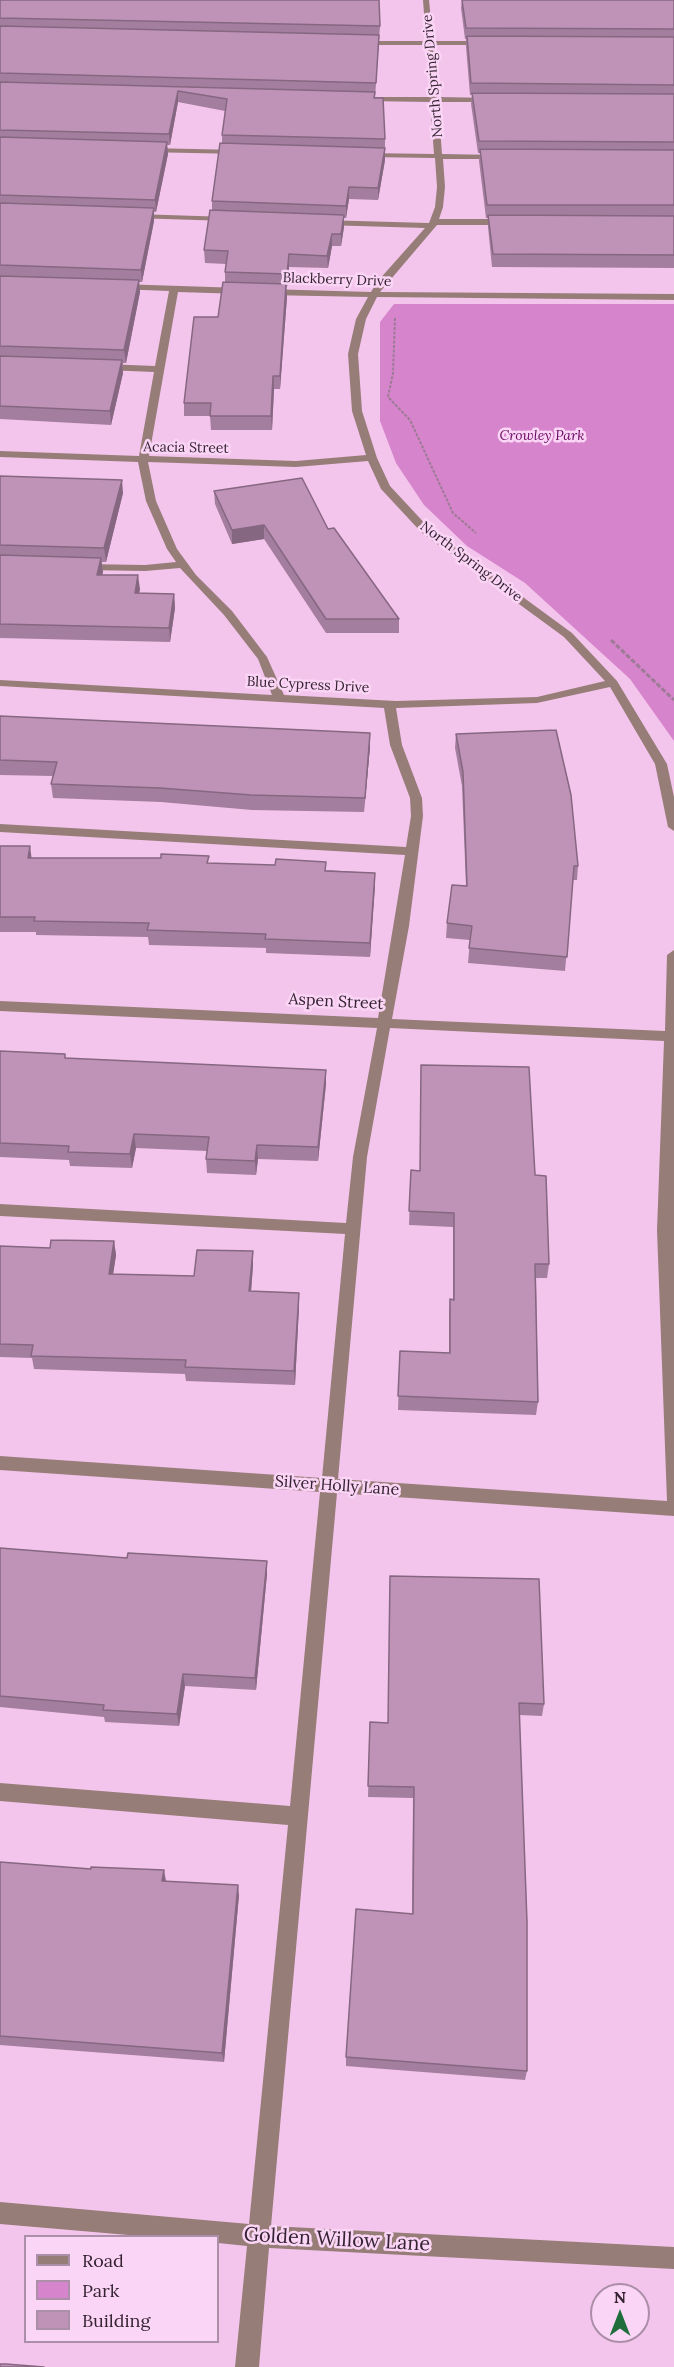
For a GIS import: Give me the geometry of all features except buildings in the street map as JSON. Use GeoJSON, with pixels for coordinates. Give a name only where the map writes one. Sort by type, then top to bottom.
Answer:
{"type":"FeatureCollection","features":[{"type":"Feature","properties":{"kind":"street","name":"North Spring Drive"},"geometry":{"type":"LineString","coordinates":[[426,0],[441,187],[433,224],[372,295],[361,319],[353,354],[357,411],[372,458],[385,487],[426,531],[568,635],[613,683],[661,764],[674,828]]}},
{"type":"Feature","properties":{"kind":"street"},"geometry":{"type":"LineString","coordinates":[[352,43],[500,44]]}},
{"type":"Feature","properties":{"kind":"street"},"geometry":{"type":"LineString","coordinates":[[353,99],[507,100]]}},
{"type":"Feature","properties":{"kind":"street"},"geometry":{"type":"LineString","coordinates":[[142,149],[249,153]]}},
{"type":"Feature","properties":{"kind":"street"},"geometry":{"type":"LineString","coordinates":[[356,155],[510,157]]}},
{"type":"Feature","properties":{"kind":"street"},"geometry":{"type":"LineString","coordinates":[[128,216],[244,219]]}},
{"type":"Feature","properties":{"kind":"street"},"geometry":{"type":"LineString","coordinates":[[314,222],[433,224],[514,222]]}},
{"type":"Feature","properties":{"kind":"street","name":"Blackberry Drive"},"geometry":{"type":"LineString","coordinates":[[105,286],[372,295],[674,297]]}},
{"type":"Feature","properties":{"kind":"street"},"geometry":{"type":"LineString","coordinates":[[174,289],[143,460],[151,501],[172,549],[228,613],[263,659],[279,698]]}},
{"type":"Feature","properties":{"kind":"street"},"geometry":{"type":"LineString","coordinates":[[91,367],[160,369]]}},
{"type":"Feature","properties":{"kind":"street","name":"Acacia Street"},"geometry":{"type":"LineString","coordinates":[[0,454],[296,464],[372,458]]}},
{"type":"Feature","properties":{"kind":"street"},"geometry":{"type":"LineString","coordinates":[[70,566],[145,568],[183,564]]}},
{"type":"Feature","properties":{"kind":"street","name":"Blue Cypress Drive"},"geometry":{"type":"LineString","coordinates":[[0,683],[389,704],[537,700],[613,683]]}},
{"type":"Feature","properties":{"kind":"street"},"geometry":{"type":"LineString","coordinates":[[247,2367],[360,1157],[402,926],[417,816],[416,798],[396,745],[389,704]]}},
{"type":"Feature","properties":{"kind":"street"},"geometry":{"type":"LineString","coordinates":[[0,828],[411,851]]}},
{"type":"Feature","properties":{"kind":"street"},"geometry":{"type":"LineString","coordinates":[[674,955],[665,1230],[674,1497]]}},
{"type":"Feature","properties":{"kind":"street","name":"Aspen Street"},"geometry":{"type":"LineString","coordinates":[[0,1006],[670,1036]]}},
{"type":"Feature","properties":{"kind":"street"},"geometry":{"type":"LineString","coordinates":[[0,1210],[353,1229]]}},
{"type":"Feature","properties":{"kind":"street","name":"Silver Holly Lane"},"geometry":{"type":"LineString","coordinates":[[0,1463],[674,1509]]}},
{"type":"Feature","properties":{"kind":"street"},"geometry":{"type":"LineString","coordinates":[[0,1792],[299,1816]]}},
{"type":"Feature","properties":{"kind":"street","name":"Golden Willow Lane"},"geometry":{"type":"LineString","coordinates":[[0,2213],[259,2236],[674,2258]]}},
{"type":"Feature","properties":{"kind":"path"},"geometry":{"type":"LineString","coordinates":[[396,310],[393,373],[388,397],[411,420],[453,513],[479,535]]}},
{"type":"Feature","properties":{"kind":"path"},"geometry":{"type":"LineString","coordinates":[[606,635],[674,700]]}},
{"type":"Feature","properties":{"kind":"green space","name":"Crowley Park"},"geometry":{"type":"Polygon","coordinates":[[[394,304],[674,304],[674,741],[630,679],[525,583],[467,546],[424,505],[396,463],[380,421],[380,322],[394,304]]]}}]}
